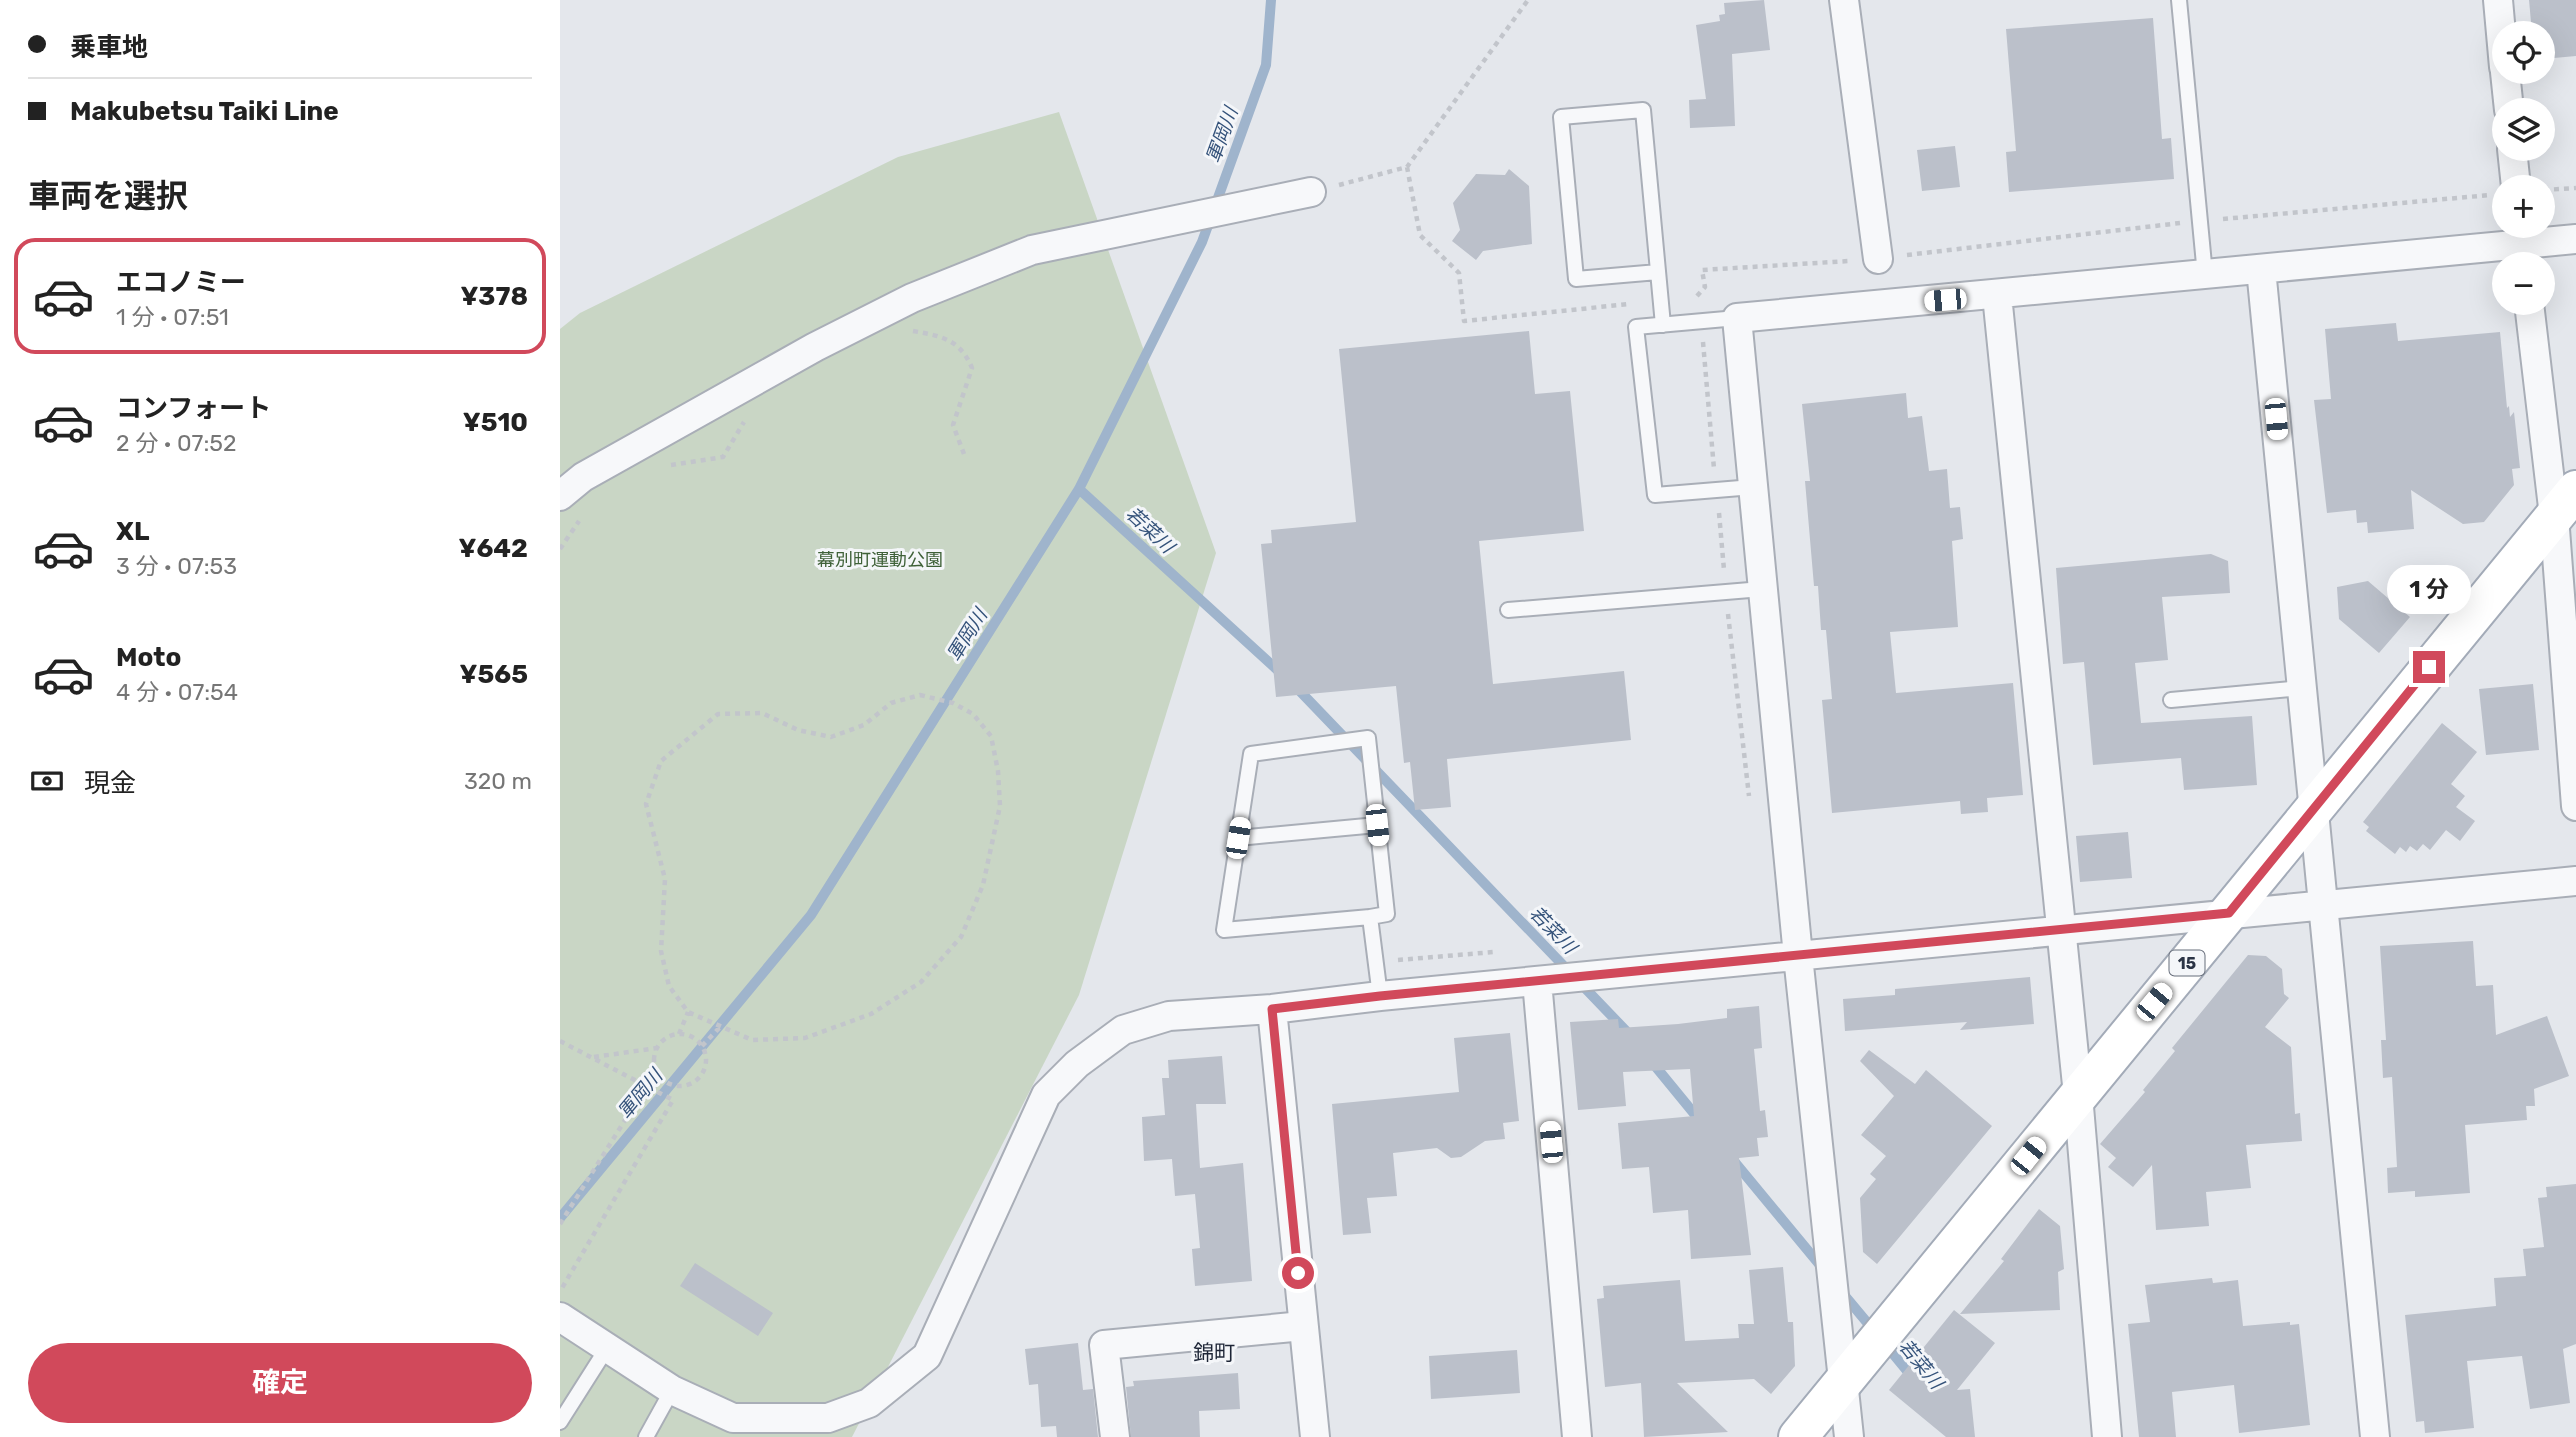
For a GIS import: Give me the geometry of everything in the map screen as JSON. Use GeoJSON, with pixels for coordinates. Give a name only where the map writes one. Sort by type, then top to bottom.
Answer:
{"type":"FeatureCollection","features":[{"type":"Feature","properties":{"kind":"main road","name":"15"},"geometry":{"type":"LineString","coordinates":[[1798,1437],[2565,503]]}},
{"type":"Feature","properties":{"kind":"street"},"geometry":{"type":"LineString","coordinates":[[1844,0],[1878,259]]}},
{"type":"Feature","properties":{"kind":"street"},"geometry":{"type":"LineString","coordinates":[[2498,0],[2500,21]]}},
{"type":"Feature","properties":{"kind":"street"},"geometry":{"type":"LineString","coordinates":[[560,496],[583,477],[815,347],[924,293],[1032,250],[1311,192]]}},
{"type":"Feature","properties":{"kind":"street"},"geometry":{"type":"LineString","coordinates":[[1849,1437],[1798,956],[1737,318],[2576,239]]}},
{"type":"Feature","properties":{"kind":"street"},"geometry":{"type":"LineString","coordinates":[[2261,269],[2375,1437]]}},
{"type":"Feature","properties":{"kind":"street"},"geometry":{"type":"LineString","coordinates":[[1997,295],[2078,1095],[2107,1437]]}},
{"type":"Feature","properties":{"kind":"street"},"geometry":{"type":"LineString","coordinates":[[2531,315],[2565,503],[2576,806]]}},
{"type":"Feature","properties":{"kind":"street"},"geometry":{"type":"LineString","coordinates":[[560,1317],[673,1390],[733,1418],[747,1428],[828,1418],[869,1403],[927,1356],[1046,1095],[1077,1064],[1123,1030],[1169,1016],[1272,1009],[2060,929],[2576,881]]}},
{"type":"Feature","properties":{"kind":"street"},"geometry":{"type":"LineString","coordinates":[[1537,981],[1577,1437]]}},
{"type":"Feature","properties":{"kind":"street"},"geometry":{"type":"LineString","coordinates":[[1272,1009],[1315,1437]]}},
{"type":"Feature","properties":{"kind":"street"},"geometry":{"type":"LineString","coordinates":[[1115,1437],[1104,1345],[1303,1326]]}},
{"type":"Feature","properties":{"kind":"lane"},"geometry":{"type":"LineString","coordinates":[[2179,0],[2206,275]]}},
{"type":"Feature","properties":{"kind":"lane"},"geometry":{"type":"LineString","coordinates":[[1658,271],[1576,279],[1561,117],[1643,110],[1658,271],[1663,325]]}},
{"type":"Feature","properties":{"kind":"lane"},"geometry":{"type":"LineString","coordinates":[[1737,318],[1636,327],[1655,495],[1753,487]]}},
{"type":"Feature","properties":{"kind":"lane"},"geometry":{"type":"LineString","coordinates":[[1508,610],[1762,589]]}},
{"type":"Feature","properties":{"kind":"lane"},"geometry":{"type":"LineString","coordinates":[[2171,700],[2301,688]]}},
{"type":"Feature","properties":{"kind":"lane"},"geometry":{"type":"LineString","coordinates":[[1367,738],[1387,914],[1224,930],[1238,838],[1251,754],[1367,738]]}},
{"type":"Feature","properties":{"kind":"lane"},"geometry":{"type":"LineString","coordinates":[[1238,838],[1377,825]]}},
{"type":"Feature","properties":{"kind":"lane"},"geometry":{"type":"LineString","coordinates":[[1370,917],[1380,996]]}},
{"type":"Feature","properties":{"kind":"lane"},"geometry":{"type":"LineString","coordinates":[[560,1422],[607,1348]]}},
{"type":"Feature","properties":{"kind":"lane"},"geometry":{"type":"LineString","coordinates":[[646,1437],[673,1390]]}},
{"type":"Feature","properties":{"kind":"path"},"geometry":{"type":"LineString","coordinates":[[1311,192],[1407,167],[1528,0]]}},
{"type":"Feature","properties":{"kind":"path"},"geometry":{"type":"LineString","coordinates":[[2555,189],[2576,188]]}},
{"type":"Feature","properties":{"kind":"path"},"geometry":{"type":"LineString","coordinates":[[1699,296],[1726,592],[1751,808]]}},
{"type":"Feature","properties":{"kind":"path"},"geometry":{"type":"LineString","coordinates":[[901,337],[913,331],[941,336],[965,352],[972,368],[953,425],[964,454]]}},
{"type":"Feature","properties":{"kind":"path"},"geometry":{"type":"LineString","coordinates":[[667,466],[723,457],[750,412]]}},
{"type":"Feature","properties":{"kind":"path"},"geometry":{"type":"LineString","coordinates":[[560,549],[583,516]]}},
{"type":"Feature","properties":{"kind":"path"},"geometry":{"type":"LineString","coordinates":[[920,695],[953,703],[973,715],[991,736],[999,771],[1000,806],[983,885],[961,937],[921,982],[871,1014],[805,1038],[752,1040],[688,1012],[669,986],[661,951],[665,879],[646,804],[661,761],[718,714],[762,713],[798,730],[831,737],[863,725],[891,703],[920,695]]}},
{"type":"Feature","properties":{"kind":"path"},"geometry":{"type":"LineString","coordinates":[[1376,962],[1497,951]]}},
{"type":"Feature","properties":{"kind":"path"},"geometry":{"type":"LineString","coordinates":[[679,1034],[688,1012]]}},
{"type":"Feature","properties":{"kind":"path"},"geometry":{"type":"LineString","coordinates":[[702,1046],[721,1026]]}},
{"type":"Feature","properties":{"kind":"path"},"geometry":{"type":"LineString","coordinates":[[679,1034],[692,1037],[702,1046],[706,1059],[704,1072],[694,1082],[682,1086],[668,1083],[658,1074],[654,1061],[657,1048],[666,1038],[679,1034]]}},
{"type":"Feature","properties":{"kind":"path"},"geometry":{"type":"LineString","coordinates":[[560,1041],[673,1100],[560,1292]]}},
{"type":"Feature","properties":{"kind":"path"},"geometry":{"type":"LineString","coordinates":[[594,1058],[657,1048]]}},
{"type":"Feature","properties":{"kind":"path"},"geometry":{"type":"LineString","coordinates":[[662,1094],[668,1083]]}},
{"type":"Feature","properties":{"kind":"path"},"geometry":{"type":"LineString","coordinates":[[560,1224],[647,1086]]}},
{"type":"Feature","properties":{"kind":"green space","name":"幕別町運動公園"},"geometry":{"type":"Polygon","coordinates":[[[1059,112],[1216,553],[1079,995],[852,1437],[560,1437],[560,329],[580,313],[898,157],[1059,112]]]}},
{"type":"Feature","properties":{"kind":"building"},"geometry":{"type":"Polygon","coordinates":[[[1764,0],[1770,50],[1732,54],[1735,126],[1690,128],[1689,100],[1706,99],[1696,25],[1720,21],[1719,15],[1725,14],[1724,3],[1764,0]]]}},
{"type":"Feature","properties":{"kind":"building"},"geometry":{"type":"Polygon","coordinates":[[[2529,0],[2576,0],[2576,56],[2555,58],[2555,21],[2531,21],[2529,0]]]}},
{"type":"Feature","properties":{"kind":"building"},"geometry":{"type":"Polygon","coordinates":[[[2153,18],[2162,139],[2171,138],[2174,179],[2009,192],[2006,152],[2016,151],[2006,29],[2153,18]]]}},
{"type":"Feature","properties":{"kind":"building"},"geometry":{"type":"Polygon","coordinates":[[[1955,146],[1960,187],[1922,191],[1917,150],[1955,146]]]}},
{"type":"Feature","properties":{"kind":"building"},"geometry":{"type":"Polygon","coordinates":[[[1509,169],[1529,186],[1532,244],[1483,251],[1476,260],[1452,241],[1460,230],[1453,203],[1476,174],[1505,175],[1509,169]]]}},
{"type":"Feature","properties":{"kind":"building"},"geometry":{"type":"Polygon","coordinates":[[[2396,323],[2398,341],[2500,332],[2507,408],[2509,406],[2510,417],[2514,412],[2520,468],[2512,469],[2514,485],[2484,522],[2463,524],[2411,490],[2414,529],[2368,533],[2367,522],[2357,523],[2356,510],[2327,513],[2314,400],[2331,399],[2325,329],[2396,323]]]}},
{"type":"Feature","properties":{"kind":"building"},"geometry":{"type":"Polygon","coordinates":[[[1529,331],[1535,394],[1570,391],[1584,531],[1479,541],[1493,684],[1624,671],[1631,740],[1447,759],[1451,807],[1415,810],[1410,762],[1404,763],[1396,686],[1276,697],[1261,544],[1272,543],[1271,530],[1356,522],[1339,349],[1529,331]]]}},
{"type":"Feature","properties":{"kind":"building"},"geometry":{"type":"Polygon","coordinates":[[[1906,393],[1908,418],[1922,416],[1929,471],[1947,469],[1950,508],[1960,507],[1963,539],[1952,541],[1958,627],[1890,632],[1896,693],[2013,683],[2023,795],[1987,798],[1988,812],[1961,814],[1960,801],[1832,813],[1822,700],[1832,699],[1826,630],[1821,630],[1818,586],[1814,586],[1805,481],[1810,481],[1802,404],[1906,393]]]}},
{"type":"Feature","properties":{"kind":"building"},"geometry":{"type":"Polygon","coordinates":[[[2211,554],[2228,561],[2230,593],[2162,597],[2168,660],[2135,663],[2141,723],[2252,716],[2257,785],[2184,790],[2181,758],[2093,765],[2084,662],[2063,664],[2056,568],[2211,554]]]}},
{"type":"Feature","properties":{"kind":"building"},"geometry":{"type":"Polygon","coordinates":[[[2368,581],[2410,617],[2379,653],[2339,619],[2337,587],[2368,581]]]}},
{"type":"Feature","properties":{"kind":"building"},"geometry":{"type":"Polygon","coordinates":[[[2533,684],[2539,750],[2486,755],[2479,689],[2533,684]]]}},
{"type":"Feature","properties":{"kind":"building"},"geometry":{"type":"Polygon","coordinates":[[[2442,723],[2477,752],[2451,784],[2465,796],[2456,807],[2475,821],[2460,841],[2446,830],[2430,850],[2423,844],[2417,851],[2410,846],[2406,852],[2400,847],[2395,854],[2366,831],[2369,827],[2363,822],[2442,723]]]}},
{"type":"Feature","properties":{"kind":"building"},"geometry":{"type":"Polygon","coordinates":[[[2128,832],[2132,878],[2080,882],[2076,836],[2128,832]]]}},
{"type":"Feature","properties":{"kind":"building"},"geometry":{"type":"Polygon","coordinates":[[[2473,941],[2476,986],[2493,985],[2496,1035],[2547,1016],[2569,1076],[2534,1089],[2535,1106],[2526,1106],[2527,1120],[2465,1125],[2470,1193],[2415,1197],[2415,1191],[2388,1193],[2387,1168],[2397,1167],[2392,1077],[2383,1078],[2381,1040],[2386,1040],[2380,946],[2473,941]]]}},
{"type":"Feature","properties":{"kind":"building"},"geometry":{"type":"Polygon","coordinates":[[[2248,955],[2266,956],[2282,969],[2284,994],[2289,998],[2265,1027],[2291,1047],[2295,1114],[2300,1113],[2302,1141],[2246,1145],[2251,1188],[2206,1192],[2209,1226],[2156,1230],[2152,1165],[2133,1187],[2108,1167],[2116,1158],[2100,1144],[2145,1092],[2143,1090],[2175,1051],[2172,1048],[2248,955]]]}},
{"type":"Feature","properties":{"kind":"building"},"geometry":{"type":"Polygon","coordinates":[[[2030,977],[2034,1024],[1960,1030],[1967,1022],[1845,1031],[1843,999],[1895,995],[1895,989],[2030,977]]]}},
{"type":"Feature","properties":{"kind":"building"},"geometry":{"type":"Polygon","coordinates":[[[1759,1006],[1762,1048],[1754,1049],[1760,1111],[1765,1110],[1768,1137],[1757,1138],[1759,1156],[1739,1158],[1751,1255],[1691,1259],[1688,1210],[1653,1213],[1649,1167],[1622,1169],[1618,1123],[1694,1116],[1690,1069],[1623,1072],[1626,1106],[1578,1110],[1570,1022],[1618,1019],[1619,1028],[1678,1024],[1727,1018],[1727,1009],[1759,1006]]]}},
{"type":"Feature","properties":{"kind":"building"},"geometry":{"type":"Polygon","coordinates":[[[1510,1033],[1519,1121],[1503,1123],[1505,1139],[1485,1141],[1461,1157],[1451,1158],[1437,1148],[1393,1153],[1397,1196],[1367,1198],[1371,1233],[1343,1235],[1332,1104],[1459,1092],[1454,1038],[1510,1033]]]}},
{"type":"Feature","properties":{"kind":"building"},"geometry":{"type":"Polygon","coordinates":[[[1869,1050],[1915,1084],[1926,1070],[1992,1126],[1877,1264],[1863,1252],[1860,1198],[1876,1179],[1870,1174],[1886,1156],[1861,1135],[1894,1096],[1860,1061],[1869,1050]]]}},
{"type":"Feature","properties":{"kind":"building"},"geometry":{"type":"Polygon","coordinates":[[[1222,1056],[1226,1104],[1196,1104],[1200,1168],[1243,1163],[1252,1281],[1195,1286],[1192,1249],[1200,1248],[1195,1194],[1175,1196],[1172,1159],[1144,1161],[1142,1117],[1165,1115],[1162,1078],[1169,1078],[1168,1060],[1222,1056]]]}},
{"type":"Feature","properties":{"kind":"building"},"geometry":{"type":"Polygon","coordinates":[[[2576,1184],[2576,1344],[2563,1349],[2570,1403],[2530,1409],[2522,1356],[2467,1361],[2474,1428],[2425,1433],[2424,1421],[2416,1422],[2405,1315],[2496,1306],[2494,1278],[2526,1276],[2523,1249],[2544,1247],[2538,1198],[2547,1197],[2546,1187],[2576,1184]]]}},
{"type":"Feature","properties":{"kind":"building"},"geometry":{"type":"Polygon","coordinates":[[[2039,1209],[2060,1226],[2064,1269],[2058,1272],[2060,1310],[1960,1314],[2004,1261],[2001,1259],[2039,1209]]]}},
{"type":"Feature","properties":{"kind":"building"},"geometry":{"type":"Polygon","coordinates":[[[695,1263],[773,1313],[758,1336],[680,1286],[695,1263]]]}},
{"type":"Feature","properties":{"kind":"building"},"geometry":{"type":"Polygon","coordinates":[[[1783,1267],[1788,1322],[1793,1322],[1795,1366],[1771,1394],[1754,1379],[1677,1383],[1728,1432],[1644,1437],[1641,1383],[1605,1387],[1597,1299],[1604,1298],[1603,1286],[1680,1280],[1685,1341],[1739,1338],[1738,1324],[1754,1324],[1749,1270],[1783,1267]]]}},
{"type":"Feature","properties":{"kind":"building"},"geometry":{"type":"Polygon","coordinates":[[[2212,1278],[2213,1283],[2238,1280],[2243,1326],[2290,1322],[2290,1325],[2299,1324],[2310,1425],[2239,1433],[2234,1385],[2172,1392],[2176,1437],[2139,1437],[2128,1324],[2150,1322],[2145,1285],[2212,1278]]]}},
{"type":"Feature","properties":{"kind":"building"},"geometry":{"type":"Polygon","coordinates":[[[1954,1310],[1995,1343],[1957,1390],[1970,1389],[1975,1437],[1946,1437],[1889,1390],[1954,1310]]]}},
{"type":"Feature","properties":{"kind":"building"},"geometry":{"type":"Polygon","coordinates":[[[1078,1343],[1083,1390],[1093,1389],[1098,1437],[1057,1437],[1056,1426],[1041,1427],[1038,1384],[1029,1385],[1025,1349],[1078,1343]]]}},
{"type":"Feature","properties":{"kind":"building"},"geometry":{"type":"Polygon","coordinates":[[[1517,1350],[1520,1393],[1431,1399],[1429,1356],[1517,1350]]]}},
{"type":"Feature","properties":{"kind":"building"},"geometry":{"type":"Polygon","coordinates":[[[1238,1373],[1240,1409],[1199,1411],[1200,1437],[1131,1437],[1126,1387],[1134,1386],[1133,1381],[1238,1373]]]}},
{"type":"Feature","properties":{"kind":"waterway","name":"軍岡川"},"geometry":{"type":"LineString","coordinates":[[560,1218],[811,915],[1079,489],[1202,242],[1266,65],[1271,0]]}},
{"type":"Feature","properties":{"kind":"waterway","name":"若菜川"},"geometry":{"type":"LineString","coordinates":[[1079,489],[1283,675]]}},
{"type":"Feature","properties":{"kind":"waterway","name":"若菜川"},"geometry":{"type":"LineString","coordinates":[[1294,685],[1630,1035]]}},
{"type":"Feature","properties":{"kind":"waterway","name":"若菜川"},"geometry":{"type":"LineString","coordinates":[[1651,1061],[1701,1122]]}},
{"type":"Feature","properties":{"kind":"waterway","name":"若菜川"},"geometry":{"type":"LineString","coordinates":[[1733,1160],[1824,1270]]}},
{"type":"Feature","properties":{"kind":"waterway","name":"若菜川"},"geometry":{"type":"LineString","coordinates":[[1840,1290],[1875,1332]]}},
{"type":"Feature","properties":{"kind":"waterway","name":"若菜川"},"geometry":{"type":"LineString","coordinates":[[1885,1344],[1913,1378]]}},
{"type":"Feature","properties":{"kind":"district","name":"錦町"},"geometry":{"type":"Point","coordinates":[1214,1352]}},
{"type":"Feature","properties":{"kind":"route"},"geometry":{"type":"LineString","coordinates":[[1298,1273],[1272,1009],[1380,996],[2229,913],[2429,667]]}}]}
